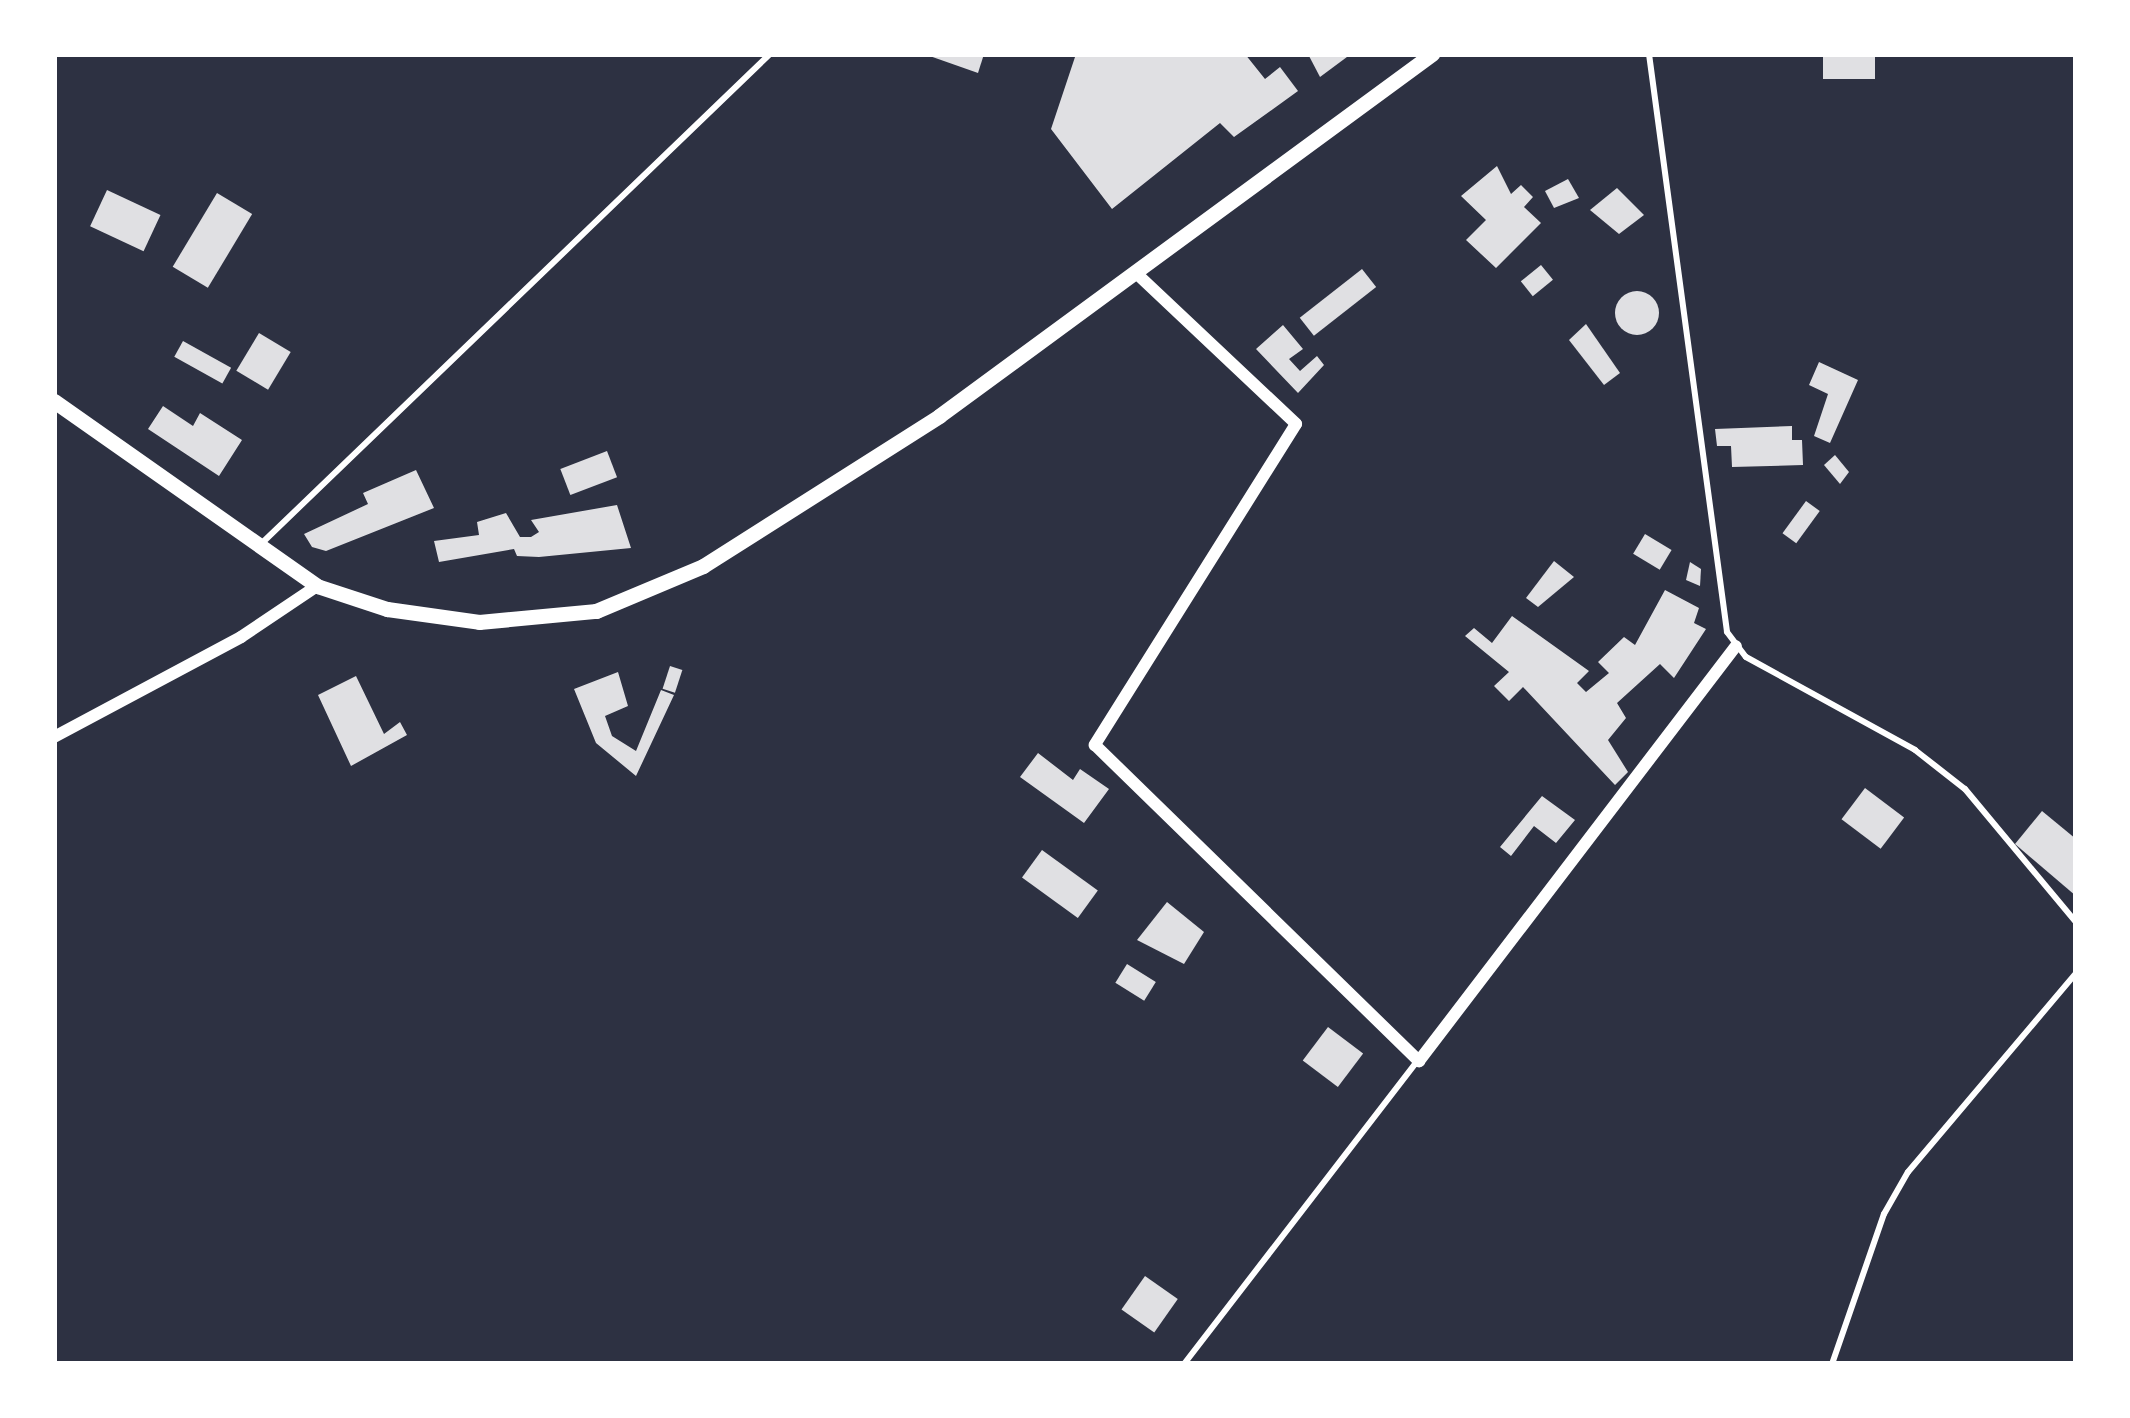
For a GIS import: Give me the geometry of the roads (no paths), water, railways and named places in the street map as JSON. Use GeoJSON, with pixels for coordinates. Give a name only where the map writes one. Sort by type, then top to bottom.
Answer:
{"type":"FeatureCollection","features":[{"type":"Feature","properties":{"kind":"street"},"geometry":{"type":"LineString","coordinates":[[54,401],[255,550],[317,586],[387,609],[479,622],[560,617],[650,593],[834,486],[1136,273],[1432,54]]}},
{"type":"Feature","properties":{"kind":"street"},"geometry":{"type":"LineString","coordinates":[[1136,273],[1296,424],[1095,745],[1419,1060],[1736,646]]}},
{"type":"Feature","properties":{"kind":"street"},"geometry":{"type":"LineString","coordinates":[[54,737],[241,637],[317,586]]}},
{"type":"Feature","properties":{"kind":"lane"},"geometry":{"type":"LineString","coordinates":[[255,550],[770,54]]}},
{"type":"Feature","properties":{"kind":"lane"},"geometry":{"type":"LineString","coordinates":[[1649,54],[1727,632],[1736,646],[1966,789],[2076,922]]}},
{"type":"Feature","properties":{"kind":"lane"},"geometry":{"type":"LineString","coordinates":[[1832,1364],[1884,1214],[1908,1172],[2076,973]]}},
{"type":"Feature","properties":{"kind":"lane"},"geometry":{"type":"LineString","coordinates":[[1184,1364],[1419,1060]]}}]}
